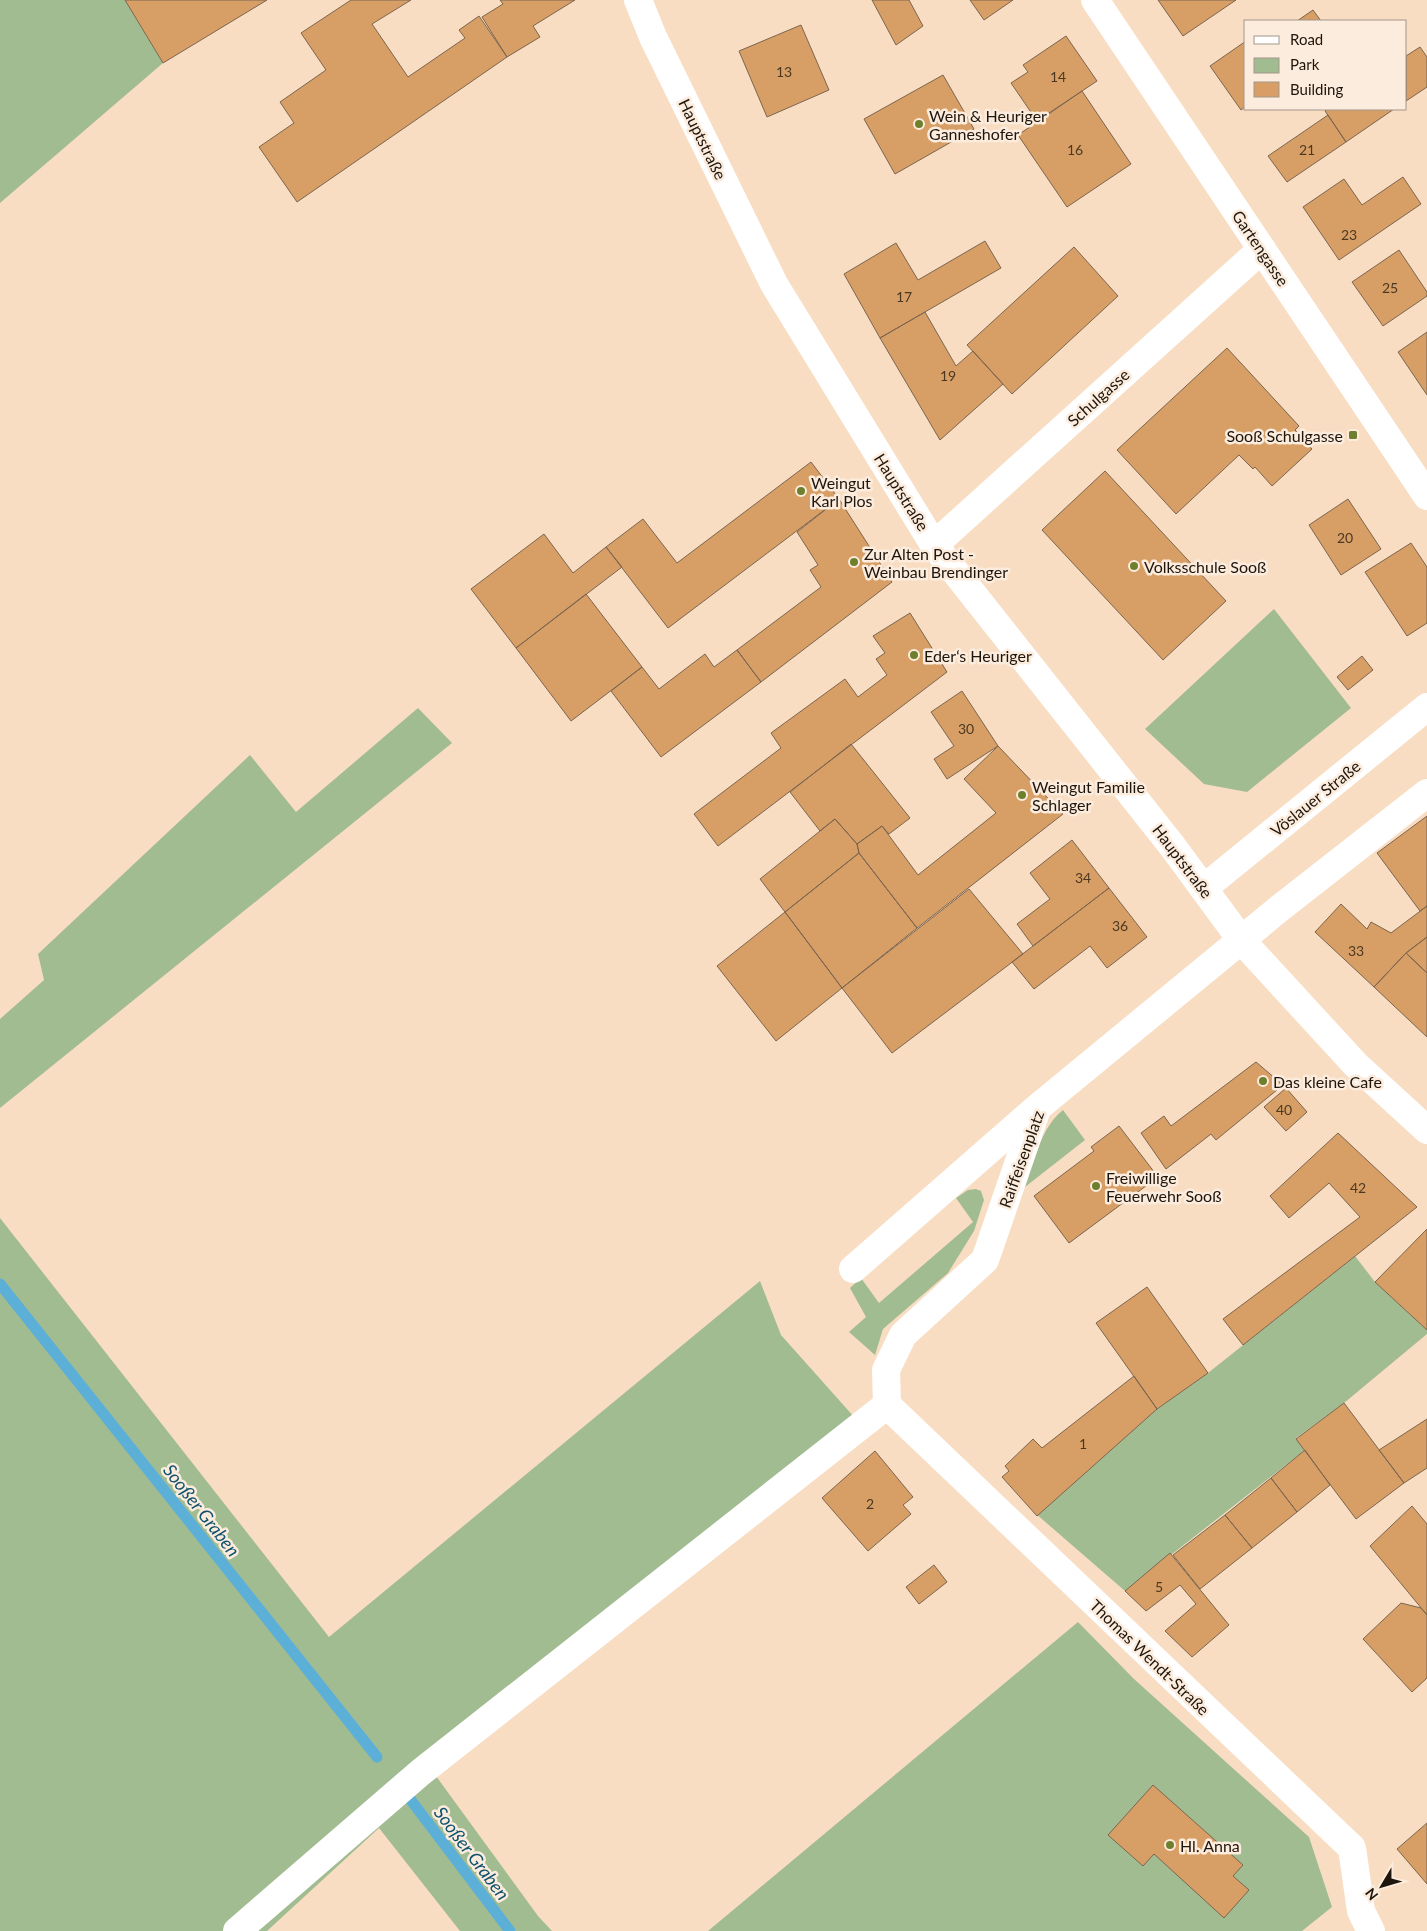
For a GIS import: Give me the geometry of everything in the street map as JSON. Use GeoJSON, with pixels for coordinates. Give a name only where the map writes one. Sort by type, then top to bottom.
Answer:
{"type":"FeatureCollection","features":[{"type":"Feature","properties":{"kind":"street","name":"Hauptstraße"},"geometry":{"type":"LineString","coordinates":[[638,0],[653,37],[774,284],[934,546],[1204,888],[1242,941],[1356,1065],[1427,1130]]}},
{"type":"Feature","properties":{"kind":"street","name":"Gartengasse"},"geometry":{"type":"LineString","coordinates":[[1095,0],[1427,496]]}},
{"type":"Feature","properties":{"kind":"street","name":"Schulgasse"},"geometry":{"type":"LineString","coordinates":[[934,546],[1262,249]]}},
{"type":"Feature","properties":{"kind":"street","name":"Vöslauer Straße"},"geometry":{"type":"LineString","coordinates":[[1204,888],[1427,707]]}},
{"type":"Feature","properties":{"kind":"street"},"geometry":{"type":"LineString","coordinates":[[1242,941],[1427,793]]}},
{"type":"Feature","properties":{"kind":"street","name":"Raiffeisenplatz"},"geometry":{"type":"LineString","coordinates":[[887,1405],[886,1370],[903,1335],[985,1260],[1037,1108],[1242,941]]}},
{"type":"Feature","properties":{"kind":"street"},"geometry":{"type":"LineString","coordinates":[[853,1269],[1037,1108]]}},
{"type":"Feature","properties":{"kind":"street"},"geometry":{"type":"LineString","coordinates":[[237,1931],[421,1772],[887,1405]]}},
{"type":"Feature","properties":{"kind":"street","name":"Thomas Wendt-Straße"},"geometry":{"type":"LineString","coordinates":[[887,1405],[1352,1848],[1361,1911],[1371,1931]]}},
{"type":"Feature","properties":{"kind":"green space"},"geometry":{"type":"Polygon","coordinates":[[[0,0],[125,0],[163,63],[0,203],[0,0]]]}},
{"type":"Feature","properties":{"kind":"green space"},"geometry":{"type":"Polygon","coordinates":[[[1274,609],[1351,708],[1247,792],[1204,784],[1145,729],[1274,609]]]}},
{"type":"Feature","properties":{"kind":"green space"},"geometry":{"type":"Polygon","coordinates":[[[418,708],[452,743],[0,1108],[0,1019],[44,980],[38,954],[250,755],[296,812],[418,708]]]}},
{"type":"Feature","properties":{"kind":"green space"},"geometry":{"type":"Polygon","coordinates":[[[1063,1110],[1085,1140],[1025,1187],[1044,1135],[1055,1117],[1063,1110]]]}},
{"type":"Feature","properties":{"kind":"green space"},"geometry":{"type":"Polygon","coordinates":[[[976,1189],[981,1191],[984,1200],[974,1231],[948,1273],[883,1329],[875,1355],[849,1332],[866,1317],[850,1288],[861,1278],[879,1303],[973,1222],[956,1198],[968,1190],[976,1189]]]}},
{"type":"Feature","properties":{"kind":"green space"},"geometry":{"type":"Polygon","coordinates":[[[0,1218],[329,1637],[760,1281],[781,1335],[855,1418],[436,1776],[538,1916],[552,1931],[460,1931],[379,1828],[267,1931],[0,1931],[0,1218]]]}},
{"type":"Feature","properties":{"kind":"green space"},"geometry":{"type":"Polygon","coordinates":[[[1355,1256],[1375,1282],[1427,1330],[1427,1334],[1344,1403],[1296,1438],[1305,1450],[1125,1591],[1035,1513],[1157,1409],[1208,1373],[1355,1256]]]}},
{"type":"Feature","properties":{"kind":"green space"},"geometry":{"type":"Polygon","coordinates":[[[1078,1622],[1134,1679],[1309,1837],[1332,1907],[1302,1931],[708,1931],[1078,1622]]]}},
{"type":"Feature","properties":{"kind":"building"},"geometry":{"type":"Polygon","coordinates":[[[125,0],[267,0],[163,63],[125,0]]]}},
{"type":"Feature","properties":{"kind":"building"},"geometry":{"type":"Polygon","coordinates":[[[351,0],[411,0],[372,24],[408,77],[465,38],[459,30],[479,16],[507,57],[297,202],[259,147],[294,123],[280,102],[326,70],[301,33],[351,0]]]}},
{"type":"Feature","properties":{"kind":"building"},"geometry":{"type":"Polygon","coordinates":[[[500,0],[575,0],[533,26],[540,37],[507,57],[482,17],[503,4],[500,0]]]}},
{"type":"Feature","properties":{"kind":"building"},"geometry":{"type":"Polygon","coordinates":[[[872,0],[909,0],[923,26],[896,45],[872,0]]]}},
{"type":"Feature","properties":{"kind":"building"},"geometry":{"type":"Polygon","coordinates":[[[970,0],[1013,0],[984,20],[970,0]]]}},
{"type":"Feature","properties":{"kind":"building"},"geometry":{"type":"Polygon","coordinates":[[[1158,0],[1236,0],[1183,36],[1158,0]]]}},
{"type":"Feature","properties":{"kind":"building"},"geometry":{"type":"Polygon","coordinates":[[[1313,10],[1320,20],[1298,20],[1313,10]]]}},
{"type":"Feature","properties":{"kind":"building"},"geometry":{"type":"Polygon","coordinates":[[[801,25],[829,90],[767,117],[739,51],[801,25]]]}},
{"type":"Feature","properties":{"kind":"building"},"geometry":{"type":"Polygon","coordinates":[[[1066,36],[1097,81],[1037,121],[1011,83],[1028,72],[1023,65],[1066,36]]]}},
{"type":"Feature","properties":{"kind":"building"},"geometry":{"type":"Polygon","coordinates":[[[1244,42],[1244,108],[1241,110],[1210,66],[1244,42]]]}},
{"type":"Feature","properties":{"kind":"building"},"geometry":{"type":"Polygon","coordinates":[[[1420,47],[1427,57],[1427,87],[1407,100],[1407,55],[1420,47]]]}},
{"type":"Feature","properties":{"kind":"building","name":"Wein & Heuriger Ganneshofer"},"geometry":{"type":"Polygon","coordinates":[[[943,75],[974,129],[895,174],[864,119],[943,75]]]}},
{"type":"Feature","properties":{"kind":"building"},"geometry":{"type":"Polygon","coordinates":[[[1082,91],[1131,164],[1067,207],[1018,135],[1082,91]]]}},
{"type":"Feature","properties":{"kind":"building"},"geometry":{"type":"Polygon","coordinates":[[[1326,110],[1393,110],[1346,142],[1325,111],[1326,110]]]}},
{"type":"Feature","properties":{"kind":"building"},"geometry":{"type":"Polygon","coordinates":[[[1328,115],[1346,142],[1287,182],[1268,156],[1328,115]]]}},
{"type":"Feature","properties":{"kind":"building"},"geometry":{"type":"Polygon","coordinates":[[[1403,177],[1421,204],[1339,260],[1303,207],[1344,179],[1362,205],[1403,177]]]}},
{"type":"Feature","properties":{"kind":"building"},"geometry":{"type":"Polygon","coordinates":[[[985,241],[1001,268],[880,338],[844,274],[896,243],[918,280],[985,241]]]}},
{"type":"Feature","properties":{"kind":"building"},"geometry":{"type":"Polygon","coordinates":[[[1074,247],[1118,296],[1012,394],[967,345],[1074,247]]]}},
{"type":"Feature","properties":{"kind":"building"},"geometry":{"type":"Polygon","coordinates":[[[1399,250],[1427,292],[1427,296],[1383,326],[1352,282],[1399,250]]]}},
{"type":"Feature","properties":{"kind":"building"},"geometry":{"type":"Polygon","coordinates":[[[925,312],[956,366],[973,351],[1003,384],[940,440],[880,338],[925,312]]]}},
{"type":"Feature","properties":{"kind":"building"},"geometry":{"type":"Polygon","coordinates":[[[1427,332],[1427,395],[1398,352],[1427,332]]]}},
{"type":"Feature","properties":{"kind":"building"},"geometry":{"type":"Polygon","coordinates":[[[1227,348],[1299,426],[1295,430],[1312,449],[1272,486],[1255,467],[1253,469],[1239,455],[1176,514],[1117,450],[1227,348]]]}},
{"type":"Feature","properties":{"kind":"building"},"geometry":{"type":"Polygon","coordinates":[[[811,462],[839,499],[668,628],[606,547],[643,519],[677,563],[811,462]]]}},
{"type":"Feature","properties":{"kind":"building","name":"Volksschule Sooß"},"geometry":{"type":"Polygon","coordinates":[[[1105,471],[1226,601],[1163,660],[1042,530],[1105,471]]]}},
{"type":"Feature","properties":{"kind":"building"},"geometry":{"type":"Polygon","coordinates":[[[839,499],[892,582],[761,682],[737,650],[821,587],[810,570],[818,565],[797,532],[839,499]]]}},
{"type":"Feature","properties":{"kind":"building"},"geometry":{"type":"Polygon","coordinates":[[[1348,499],[1381,549],[1341,575],[1309,525],[1348,499]]]}},
{"type":"Feature","properties":{"kind":"building"},"geometry":{"type":"Polygon","coordinates":[[[544,534],[573,573],[606,547],[622,567],[516,648],[471,589],[544,534]]]}},
{"type":"Feature","properties":{"kind":"building"},"geometry":{"type":"Polygon","coordinates":[[[1411,543],[1427,567],[1427,623],[1407,636],[1365,572],[1411,543]]]}},
{"type":"Feature","properties":{"kind":"building"},"geometry":{"type":"Polygon","coordinates":[[[586,594],[642,667],[571,721],[516,648],[586,594]]]}},
{"type":"Feature","properties":{"kind":"building"},"geometry":{"type":"Polygon","coordinates":[[[910,613],[947,672],[718,846],[694,814],[781,748],[771,733],[845,679],[858,697],[887,675],[876,659],[885,653],[873,636],[910,613]]]}},
{"type":"Feature","properties":{"kind":"building"},"geometry":{"type":"Polygon","coordinates":[[[737,650],[761,682],[661,757],[611,691],[642,667],[659,689],[705,654],[714,667],[737,650]]]}},
{"type":"Feature","properties":{"kind":"building"},"geometry":{"type":"Polygon","coordinates":[[[1362,656],[1373,670],[1348,690],[1337,677],[1362,656]]]}},
{"type":"Feature","properties":{"kind":"building"},"geometry":{"type":"Polygon","coordinates":[[[962,691],[998,746],[947,779],[934,759],[954,746],[931,712],[962,691]]]}},
{"type":"Feature","properties":{"kind":"building"},"geometry":{"type":"Polygon","coordinates":[[[851,744],[910,818],[889,834],[882,826],[857,844],[835,819],[820,831],[790,792],[851,744]]]}},
{"type":"Feature","properties":{"kind":"building"},"geometry":{"type":"Polygon","coordinates":[[[998,746],[1063,814],[917,928],[859,853],[857,844],[882,826],[918,875],[996,813],[964,779],[998,746]]]}},
{"type":"Feature","properties":{"kind":"building"},"geometry":{"type":"Polygon","coordinates":[[[1427,816],[1427,906],[1420,911],[1377,853],[1427,816]]]}},
{"type":"Feature","properties":{"kind":"building"},"geometry":{"type":"Polygon","coordinates":[[[835,819],[857,844],[859,853],[785,912],[760,879],[835,819]]]}},
{"type":"Feature","properties":{"kind":"building"},"geometry":{"type":"Polygon","coordinates":[[[1072,840],[1109,888],[1033,946],[1017,924],[1050,899],[1030,873],[1072,840]]]}},
{"type":"Feature","properties":{"kind":"building"},"geometry":{"type":"Polygon","coordinates":[[[859,853],[917,928],[842,988],[785,912],[859,853]]]}},
{"type":"Feature","properties":{"kind":"building"},"geometry":{"type":"Polygon","coordinates":[[[1109,888],[1147,937],[1107,968],[1090,946],[1034,989],[1012,962],[1109,888]]]}},
{"type":"Feature","properties":{"kind":"building"},"geometry":{"type":"Polygon","coordinates":[[[969,889],[1023,954],[892,1053],[842,988],[969,889]]]}},
{"type":"Feature","properties":{"kind":"building"},"geometry":{"type":"Polygon","coordinates":[[[1341,904],[1367,929],[1371,922],[1391,933],[1427,906],[1427,937],[1406,953],[1374,987],[1315,932],[1341,904]]]}},
{"type":"Feature","properties":{"kind":"building"},"geometry":{"type":"Polygon","coordinates":[[[785,912],[842,988],[776,1041],[717,966],[785,912]]]}},
{"type":"Feature","properties":{"kind":"building"},"geometry":{"type":"Polygon","coordinates":[[[1427,937],[1427,973],[1406,953],[1427,937]]]}},
{"type":"Feature","properties":{"kind":"building"},"geometry":{"type":"Polygon","coordinates":[[[1406,953],[1427,973],[1427,1037],[1374,987],[1406,953]]]}},
{"type":"Feature","properties":{"kind":"building"},"geometry":{"type":"Polygon","coordinates":[[[1256,1062],[1283,1085],[1216,1140],[1211,1134],[1166,1169],[1141,1133],[1164,1116],[1171,1126],[1256,1062]]]}},
{"type":"Feature","properties":{"kind":"building"},"geometry":{"type":"Polygon","coordinates":[[[1286,1088],[1307,1112],[1286,1131],[1264,1107],[1286,1088]]]}},
{"type":"Feature","properties":{"kind":"building","name":"Freiwillige Feuerwehr Sooß"},"geometry":{"type":"Polygon","coordinates":[[[1119,1126],[1158,1177],[1069,1243],[1034,1196],[1094,1151],[1091,1147],[1119,1126]]]}},
{"type":"Feature","properties":{"kind":"building"},"geometry":{"type":"Polygon","coordinates":[[[1338,1133],[1417,1207],[1243,1345],[1223,1319],[1360,1217],[1329,1183],[1289,1218],[1270,1196],[1338,1133]]]}},
{"type":"Feature","properties":{"kind":"building"},"geometry":{"type":"Polygon","coordinates":[[[1427,1229],[1427,1330],[1375,1282],[1427,1229]]]}},
{"type":"Feature","properties":{"kind":"building"},"geometry":{"type":"Polygon","coordinates":[[[1147,1287],[1208,1373],[1157,1409],[1096,1323],[1147,1287]]]}},
{"type":"Feature","properties":{"kind":"building"},"geometry":{"type":"Polygon","coordinates":[[[1134,1376],[1157,1409],[1037,1516],[1002,1477],[1009,1471],[1005,1466],[1033,1439],[1042,1448],[1134,1376]]]}},
{"type":"Feature","properties":{"kind":"building"},"geometry":{"type":"Polygon","coordinates":[[[1344,1403],[1404,1483],[1356,1519],[1296,1439],[1344,1403]]]}},
{"type":"Feature","properties":{"kind":"building"},"geometry":{"type":"Polygon","coordinates":[[[1427,1419],[1427,1468],[1404,1483],[1379,1450],[1427,1419]]]}},
{"type":"Feature","properties":{"kind":"building"},"geometry":{"type":"Polygon","coordinates":[[[1305,1450],[1330,1485],[1297,1512],[1271,1478],[1305,1450]]]}},
{"type":"Feature","properties":{"kind":"building"},"geometry":{"type":"Polygon","coordinates":[[[875,1451],[913,1497],[903,1505],[911,1514],[868,1551],[822,1498],[875,1451]]]}},
{"type":"Feature","properties":{"kind":"building"},"geometry":{"type":"Polygon","coordinates":[[[1271,1478],[1297,1512],[1252,1548],[1225,1515],[1271,1478]]]}},
{"type":"Feature","properties":{"kind":"building"},"geometry":{"type":"Polygon","coordinates":[[[1412,1506],[1427,1524],[1427,1615],[1370,1546],[1412,1506]]]}},
{"type":"Feature","properties":{"kind":"building"},"geometry":{"type":"Polygon","coordinates":[[[1225,1515],[1252,1548],[1200,1589],[1173,1555],[1225,1515]]]}},
{"type":"Feature","properties":{"kind":"building"},"geometry":{"type":"Polygon","coordinates":[[[1170,1553],[1229,1625],[1192,1657],[1165,1631],[1196,1604],[1180,1585],[1146,1611],[1125,1591],[1170,1553]]]}},
{"type":"Feature","properties":{"kind":"building"},"geometry":{"type":"Polygon","coordinates":[[[934,1565],[947,1582],[919,1604],[906,1587],[934,1565]]]}},
{"type":"Feature","properties":{"kind":"building"},"geometry":{"type":"Polygon","coordinates":[[[1401,1603],[1421,1608],[1427,1615],[1427,1678],[1412,1692],[1363,1639],[1401,1603]]]}},
{"type":"Feature","properties":{"kind":"building","name":"Hl. Anna"},"geometry":{"type":"Polygon","coordinates":[[[1153,1785],[1243,1865],[1233,1876],[1249,1890],[1224,1918],[1154,1854],[1143,1866],[1108,1835],[1153,1785]]]}},
{"type":"Feature","properties":{"kind":"building"},"geometry":{"type":"Polygon","coordinates":[[[1427,1823],[1427,1884],[1397,1849],[1427,1823]]]}},
{"type":"Feature","properties":{"kind":"waterway","name":"Sooßer Graben"},"geometry":{"type":"LineString","coordinates":[[0,1284],[377,1757]]}},
{"type":"Feature","properties":{"kind":"waterway","name":"Sooßer Graben"},"geometry":{"type":"LineString","coordinates":[[407,1795],[510,1931]]}},
{"type":"Feature","properties":{"kind":"place","name":"Wein & Heuriger Ganneshofer"},"geometry":{"type":"Point","coordinates":[919,124]}},
{"type":"Feature","properties":{"kind":"place","name":"Sooß Schulgasse"},"geometry":{"type":"Point","coordinates":[1353,435]}},
{"type":"Feature","properties":{"kind":"place","name":"Weingut Karl Plos"},"geometry":{"type":"Point","coordinates":[801,491]}},
{"type":"Feature","properties":{"kind":"place","name":"Zur Alten Post - Weinbau Brendinger"},"geometry":{"type":"Point","coordinates":[854,562]}},
{"type":"Feature","properties":{"kind":"place","name":"Volksschule Sooß"},"geometry":{"type":"Point","coordinates":[1134,566]}},
{"type":"Feature","properties":{"kind":"place","name":"Eder‘s Heuriger"},"geometry":{"type":"Point","coordinates":[914,655]}},
{"type":"Feature","properties":{"kind":"place","name":"Weingut Familie Schlager"},"geometry":{"type":"Point","coordinates":[1022,795]}},
{"type":"Feature","properties":{"kind":"place","name":"Das kleine Cafe"},"geometry":{"type":"Point","coordinates":[1263,1081]}},
{"type":"Feature","properties":{"kind":"place","name":"Freiwillige Feuerwehr Sooß"},"geometry":{"type":"Point","coordinates":[1096,1186]}},
{"type":"Feature","properties":{"kind":"place","name":"Hl. Anna"},"geometry":{"type":"Point","coordinates":[1170,1845]}}]}
